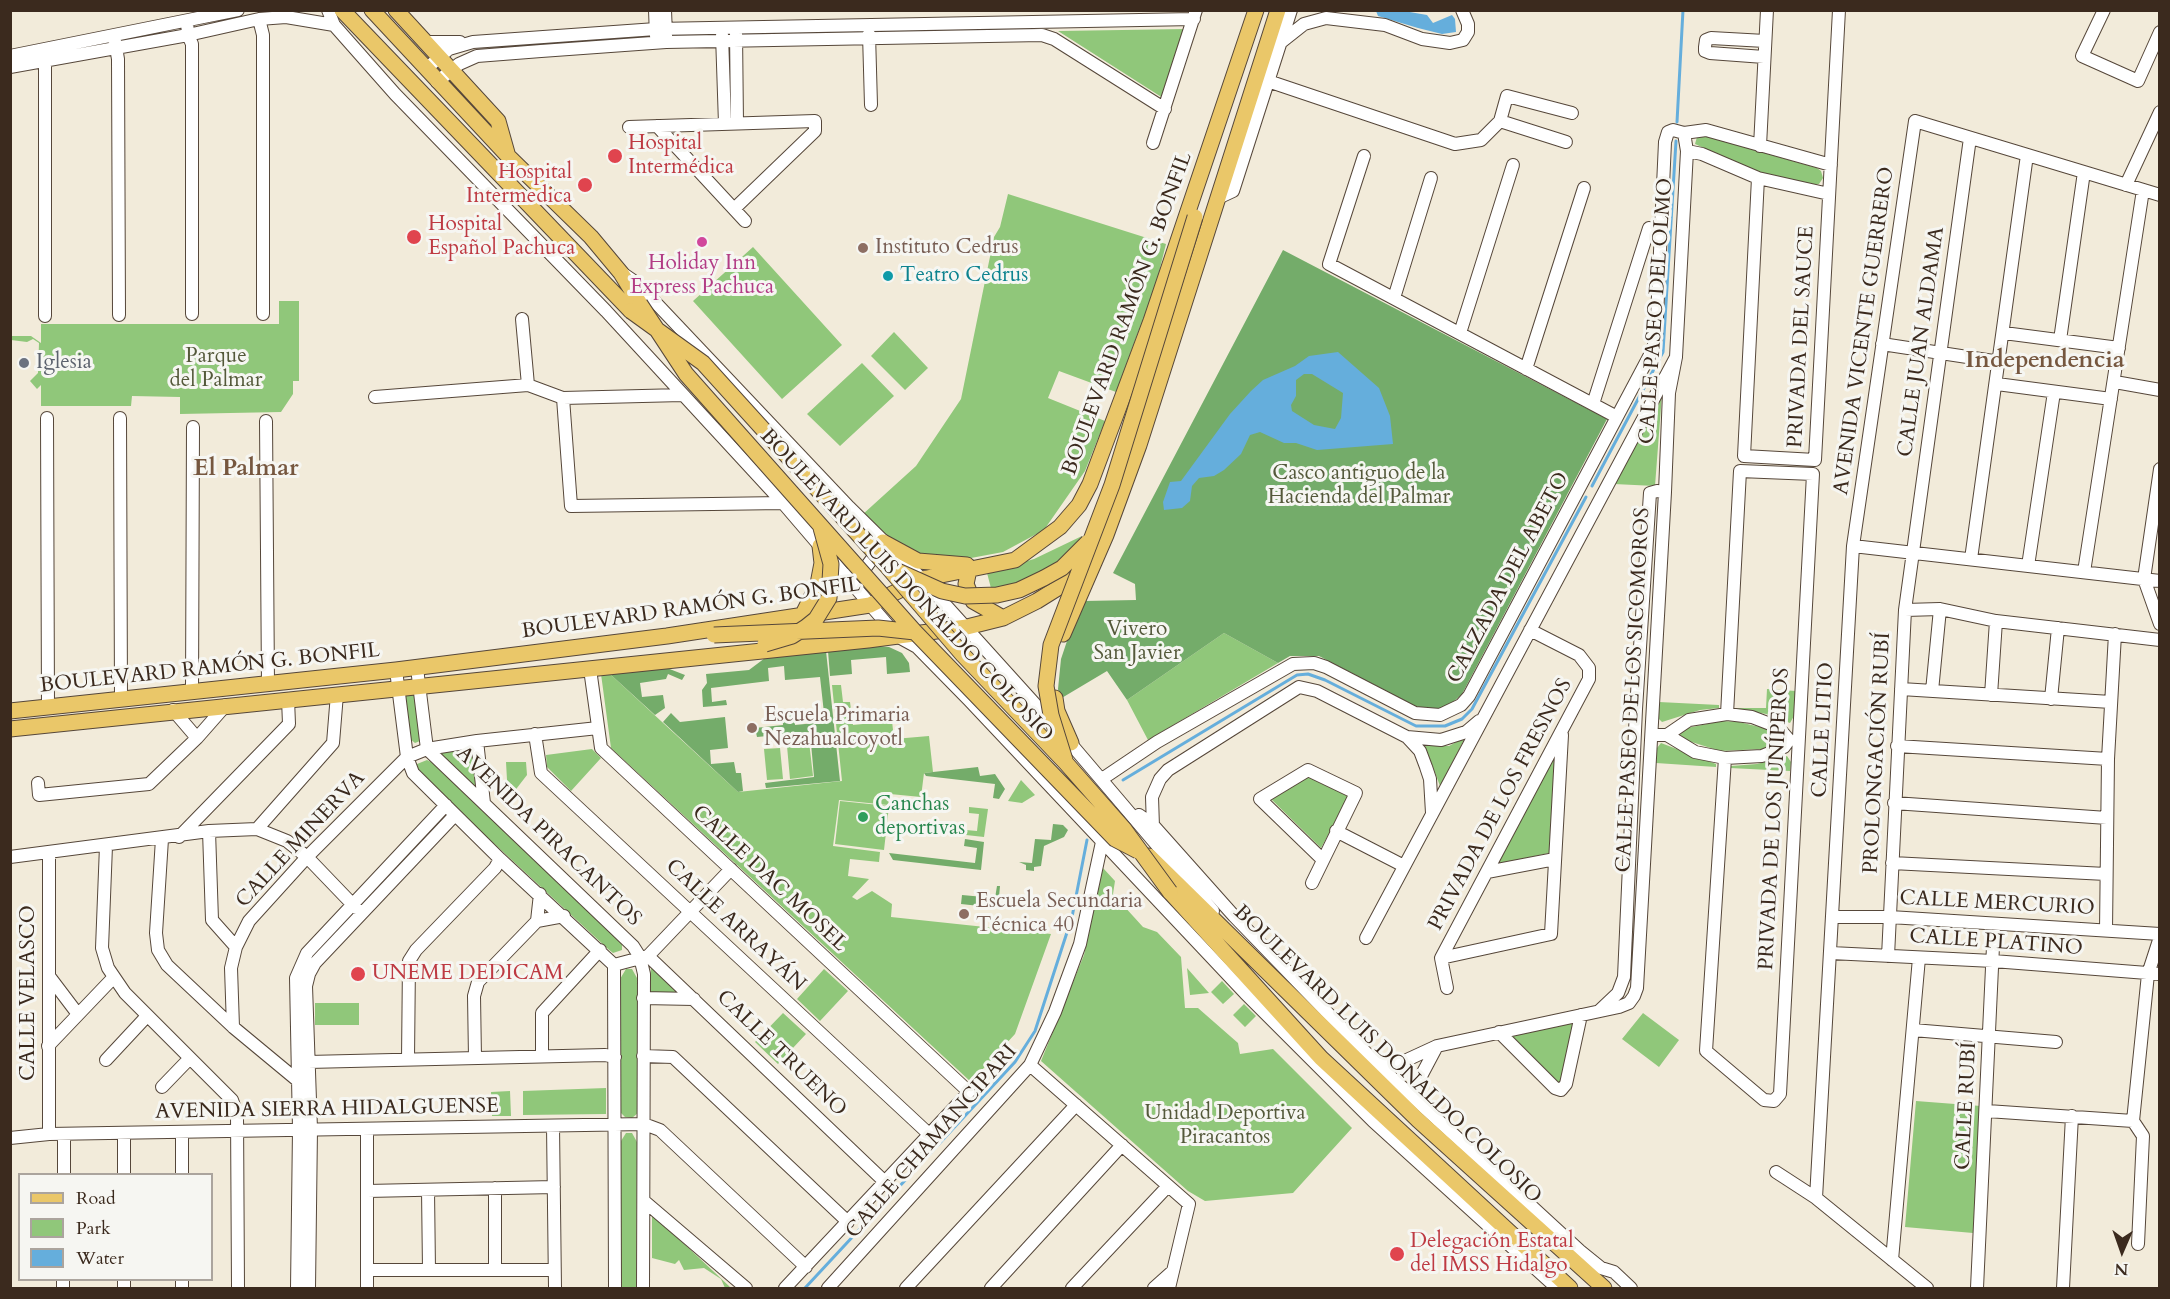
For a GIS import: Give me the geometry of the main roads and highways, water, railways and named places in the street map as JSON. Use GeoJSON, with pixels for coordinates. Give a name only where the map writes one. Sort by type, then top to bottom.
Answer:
{"type":"FeatureCollection","features":[{"type":"Feature","properties":{"kind":"main road","name":"BOULEVARD LUIS DONALDO COLOSIO"},"geometry":{"type":"LineString","coordinates":[[342,10],[630,311],[703,363],[886,565],[963,655],[1066,763],[1124,828],[1170,892],[1321,1058],[1570,1288]]}},
{"type":"Feature","properties":{"kind":"main road","name":"BOULEVARD LUIS DONALDO COLOSIO"},"geometry":{"type":"LineString","coordinates":[[372,10],[508,156],[591,237],[621,273],[686,374],[915,632],[1115,839],[1154,850],[1242,945],[1418,1120],[1605,1288]]}},
{"type":"Feature","properties":{"kind":"main road"},"geometry":{"type":"LineString","coordinates":[[396,10],[498,121],[508,156]]}},
{"type":"Feature","properties":{"kind":"main road","name":"BOULEVARD RAMÓN G. BONFIL"},"geometry":{"type":"LineString","coordinates":[[10,711],[417,668],[667,636],[870,605],[922,579],[1015,560],[1060,527],[1079,505],[1090,484],[1151,321],[1233,84],[1256,10]]}},
{"type":"Feature","properties":{"kind":"main road","name":"BOULEVARD RAMÓN G. BONFIL"},"geometry":{"type":"LineString","coordinates":[[10,729],[173,710],[868,640],[967,627],[1003,618],[1069,581],[1095,560],[1139,445],[1229,165],[1262,79],[1278,10]]}},
{"type":"Feature","properties":{"kind":"main road"},"geometry":{"type":"LineString","coordinates":[[1229,165],[1220,168],[1216,166],[1213,159],[1230,107],[1233,84]]}},
{"type":"Feature","properties":{"kind":"main road"},"geometry":{"type":"LineString","coordinates":[[1066,763],[1051,715],[1046,686],[1051,645],[1087,556],[1116,475],[1195,217],[1197,187],[1203,182],[1211,182],[1216,185],[1218,198]]}},
{"type":"Feature","properties":{"kind":"main road"},"geometry":{"type":"LineString","coordinates":[[886,565],[942,591],[965,596],[997,595],[1018,590],[1062,568],[1089,541],[1102,523],[1152,401]]}},
{"type":"Feature","properties":{"kind":"main road"},"geometry":{"type":"LineString","coordinates":[[456,682],[496,670],[765,644],[792,636],[816,619],[824,608],[832,588],[831,564],[819,522]]}},
{"type":"Feature","properties":{"kind":"main road"},"geometry":{"type":"LineString","coordinates":[[883,542],[903,555],[943,564],[973,565],[1015,560]]}},
{"type":"Feature","properties":{"kind":"main road"},"geometry":{"type":"LineString","coordinates":[[803,614],[818,584],[822,562],[820,546]]}},
{"type":"Feature","properties":{"kind":"main road"},"geometry":{"type":"LineString","coordinates":[[1071,743],[1057,711],[1053,683],[1054,661],[1067,621],[1095,560]]}},
{"type":"Feature","properties":{"kind":"main road"},"geometry":{"type":"LineString","coordinates":[[969,570],[966,584],[974,601],[1003,618]]}},
{"type":"Feature","properties":{"kind":"main road"},"geometry":{"type":"LineString","coordinates":[[851,608],[861,613],[872,626],[868,640]]}},
{"type":"Feature","properties":{"kind":"main road"},"geometry":{"type":"LineString","coordinates":[[667,636],[879,628],[915,632]]}},
{"type":"Feature","properties":{"kind":"water"},"geometry":{"type":"Polygon","coordinates":[[[1376,11],[1404,11],[1427,15],[1433,23],[1452,15],[1455,19],[1456,32],[1442,34],[1418,28],[1378,16],[1376,11]]]}},
{"type":"Feature","properties":{"kind":"water"},"geometry":{"type":"Polygon","coordinates":[[[1338,352],[1379,388],[1390,416],[1393,444],[1317,450],[1296,443],[1284,443],[1260,432],[1250,435],[1241,454],[1224,470],[1214,476],[1199,478],[1192,486],[1190,501],[1182,508],[1164,510],[1163,502],[1170,482],[1181,481],[1230,414],[1251,391],[1263,380],[1295,366],[1309,356],[1338,352]],[[1304,374],[1296,380],[1296,396],[1291,405],[1292,411],[1314,425],[1335,429],[1341,418],[1343,393],[1312,374],[1304,374]]]}},
{"type":"Feature","properties":{"kind":"waterway"},"geometry":{"type":"LineString","coordinates":[[1677,122],[1683,10]]}},
{"type":"Feature","properties":{"kind":"waterway"},"geometry":{"type":"LineString","coordinates":[[1592,486],[1663,352],[1676,141]]}},
{"type":"Feature","properties":{"kind":"waterway"},"geometry":{"type":"LineString","coordinates":[[1123,780],[1297,675],[1308,674],[1325,680],[1416,726],[1445,726],[1462,719],[1472,709],[1586,497]]}},
{"type":"Feature","properties":{"kind":"waterway"},"geometry":{"type":"LineString","coordinates":[[805,1288],[1015,1062],[1035,1031],[1072,917],[1087,840]]}},
{"type":"Feature","properties":{"kind":"place","name":"Hospital Intermédica"},"geometry":{"type":"Point","coordinates":[615,156]}},
{"type":"Feature","properties":{"kind":"place","name":"Hospital Intermedica"},"geometry":{"type":"Point","coordinates":[585,185]}},
{"type":"Feature","properties":{"kind":"place","name":"Hospital Español Pachuca"},"geometry":{"type":"Point","coordinates":[414,237]}},
{"type":"Feature","properties":{"kind":"place","name":"Holiday Inn Express Pachuca"},"geometry":{"type":"Point","coordinates":[702,242]}},
{"type":"Feature","properties":{"kind":"place","name":"Instituto Cedrus"},"geometry":{"type":"Point","coordinates":[863,248]}},
{"type":"Feature","properties":{"kind":"place","name":"Teatro Cedrus"},"geometry":{"type":"Point","coordinates":[888,276]}},
{"type":"Feature","properties":{"kind":"place","name":"Iglesia"},"geometry":{"type":"Point","coordinates":[24,363]}},
{"type":"Feature","properties":{"kind":"place","name":"Escuela Primaria Nezahualcoyotl"},"geometry":{"type":"Point","coordinates":[752,728]}},
{"type":"Feature","properties":{"kind":"place","name":"Canchas deportivas"},"geometry":{"type":"Point","coordinates":[863,817]}},
{"type":"Feature","properties":{"kind":"place","name":"Escuela Secundaria Técnica 40"},"geometry":{"type":"Point","coordinates":[964,914]}},
{"type":"Feature","properties":{"kind":"place","name":"UNEME DEDICAM"},"geometry":{"type":"Point","coordinates":[358,974]}},
{"type":"Feature","properties":{"kind":"place","name":"Delegación Estatal del IMSS Hidalgo"},"geometry":{"type":"Point","coordinates":[1397,1254]}},
{"type":"Feature","properties":{"kind":"district","name":"Independencia"},"geometry":{"type":"Point","coordinates":[2045,361]}},
{"type":"Feature","properties":{"kind":"district","name":"El Palmar"},"geometry":{"type":"Point","coordinates":[246,469]}},
{"type":"Feature","properties":{"kind":"park label","name":"Parque del Palmar"},"geometry":{"type":"Point","coordinates":[216,369]}},
{"type":"Feature","properties":{"kind":"park label","name":"Casco antiguo de la Hacienda del Palmar"},"geometry":{"type":"Point","coordinates":[1359,486]}},
{"type":"Feature","properties":{"kind":"park label","name":"Vivero San Javier"},"geometry":{"type":"Point","coordinates":[1137,642]}},
{"type":"Feature","properties":{"kind":"park label","name":"Unidad Deportiva Piracantos"},"geometry":{"type":"Point","coordinates":[1225,1126]}}]}
